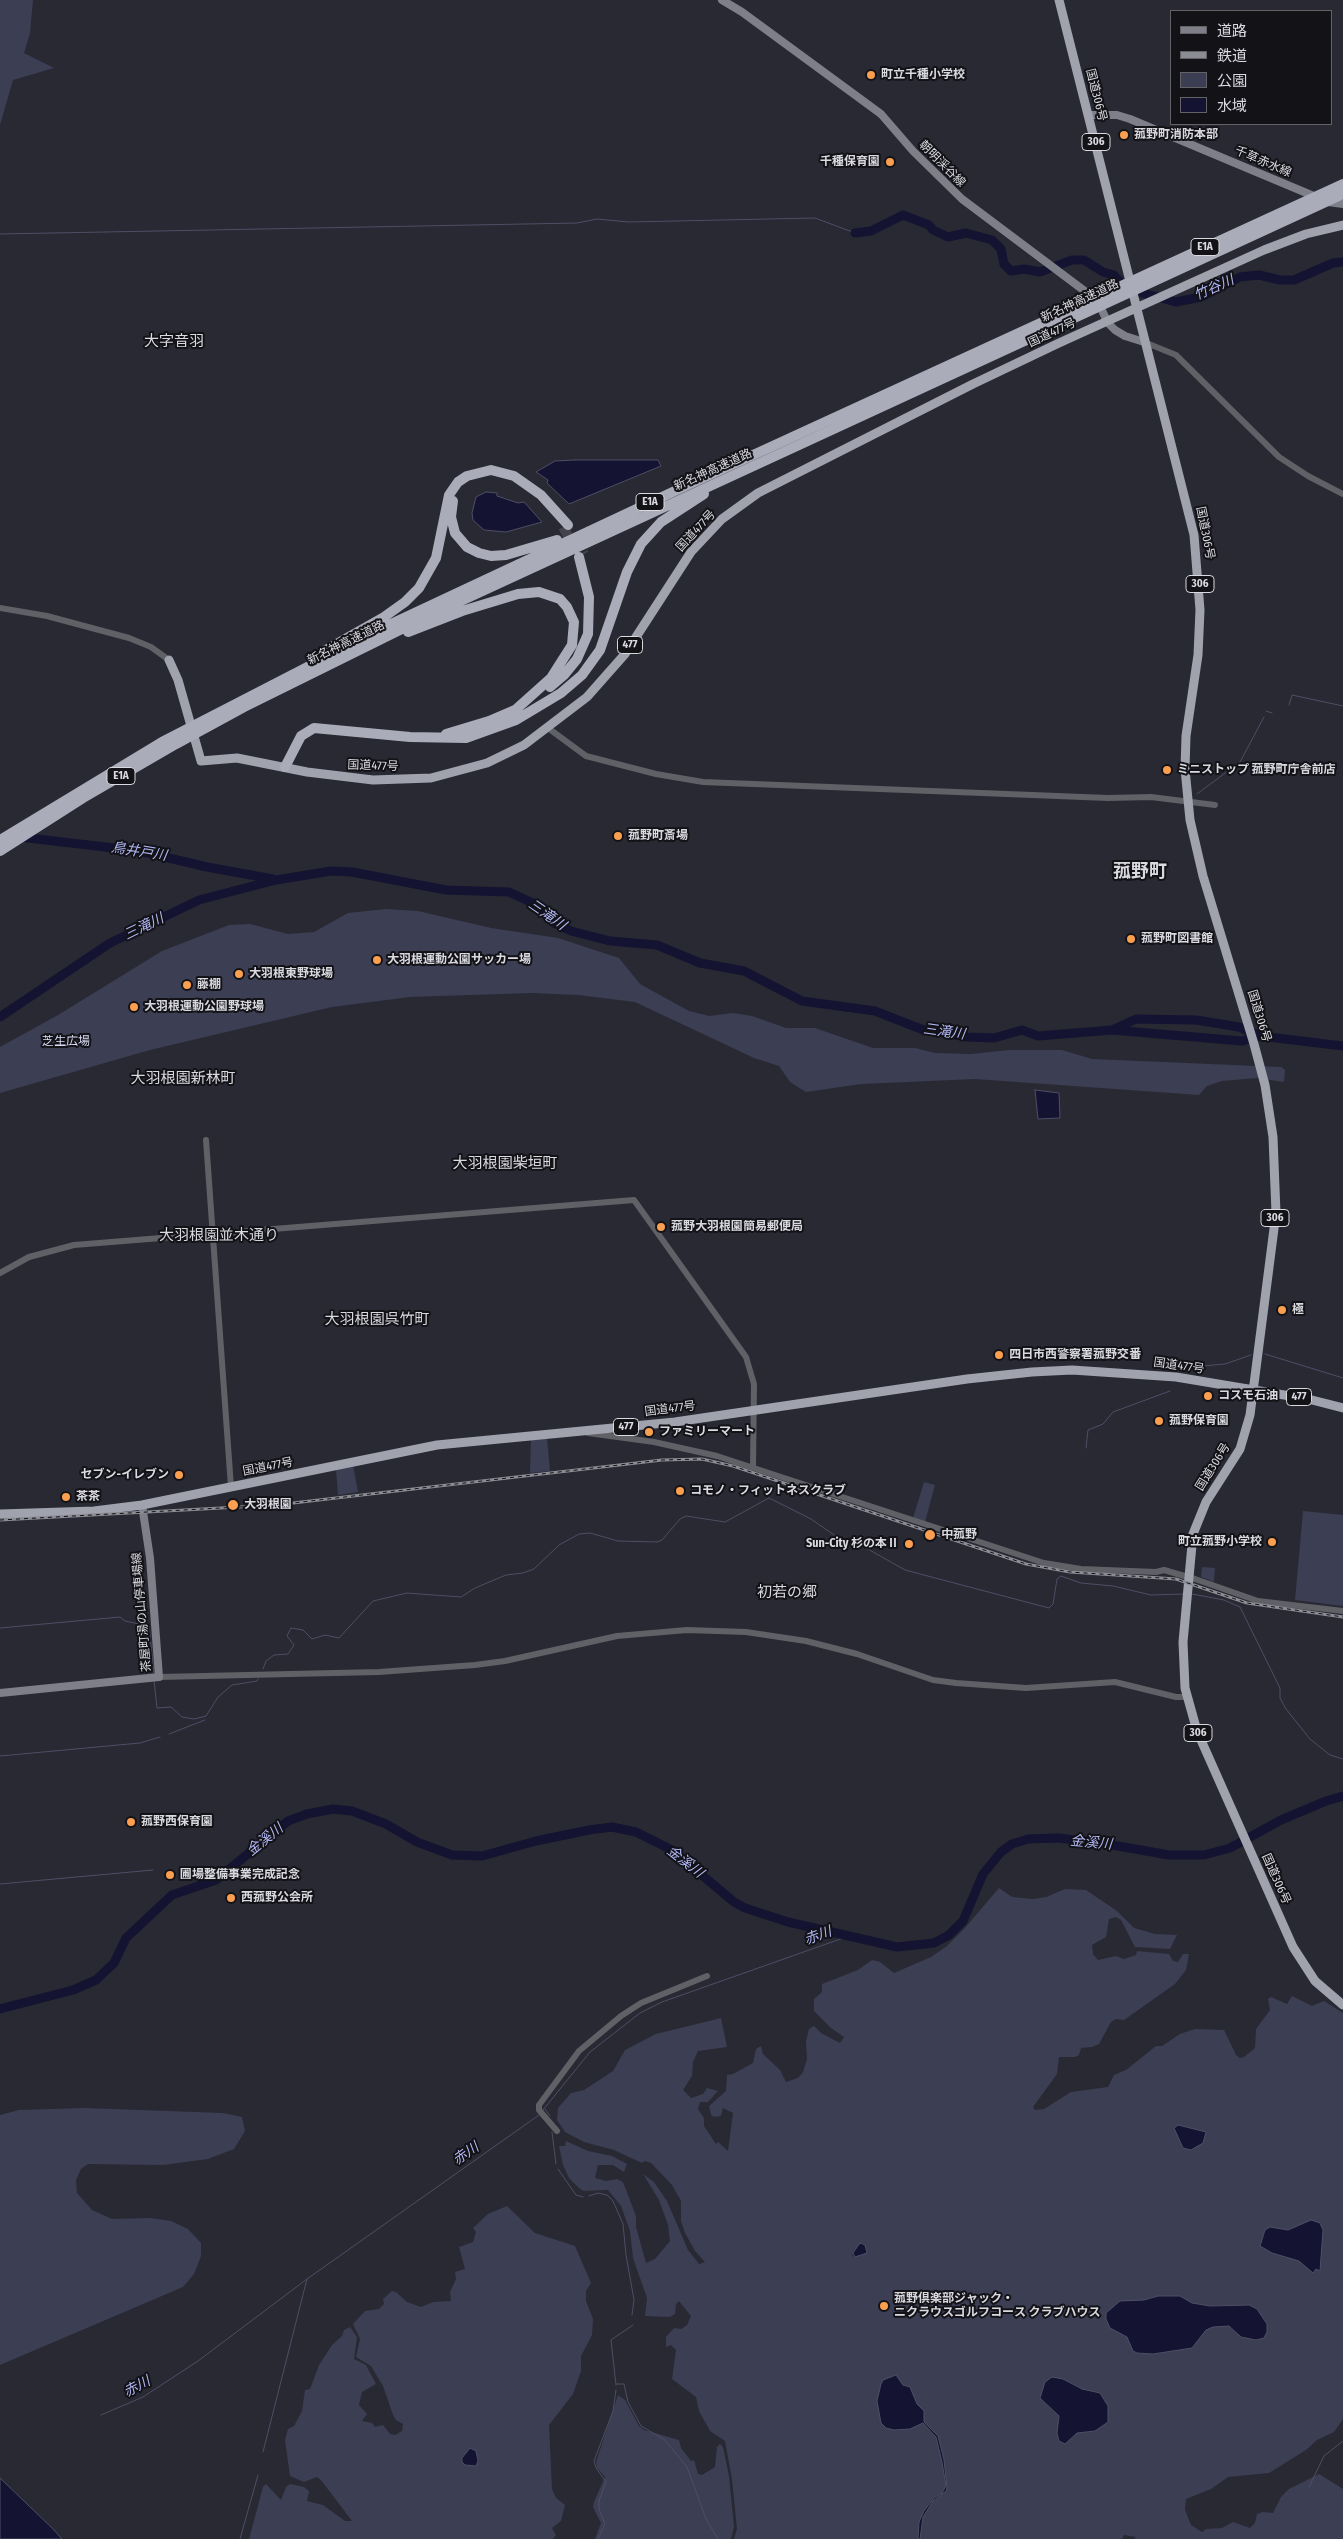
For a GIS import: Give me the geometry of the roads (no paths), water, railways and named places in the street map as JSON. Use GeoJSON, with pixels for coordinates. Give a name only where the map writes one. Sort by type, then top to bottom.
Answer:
{"type":"FeatureCollection","features":[{"type":"Feature","properties":{"kind":"highway","name":"国道306号"},"geometry":{"type":"LineString","coordinates":[[1060,0],[1144,342],[1190,518],[1198,560],[1200,620],[1186,736],[1188,800],[1198,857],[1265,1085],[1274,1137],[1276,1213],[1248,1427],[1240,1449],[1198,1517],[1190,1549],[1183,1660],[1187,1697],[1197,1731],[1249,1850],[1304,1966],[1315,1981],[1343,2005]]}},
{"type":"Feature","properties":{"kind":"highway","name":"新名神高速道路"},"geometry":{"type":"LineString","coordinates":[[0,840],[162,742],[682,498],[780,454],[1343,184]]}},
{"type":"Feature","properties":{"kind":"highway","name":"新名神高速道路"},"geometry":{"type":"LineString","coordinates":[[0,851],[83,798],[241,704],[248,696],[391,624],[592,529],[1343,194]]}},
{"type":"Feature","properties":{"kind":"highway","name":"国道477号"},"geometry":{"type":"LineString","coordinates":[[169,660],[178,680],[201,761],[237,758],[323,775],[373,780],[431,778],[468,769],[500,757],[524,745],[587,697],[614,668],[691,552],[722,519],[779,481],[974,384],[1102,324],[1287,241],[1343,225]]}},
{"type":"Feature","properties":{"kind":"highway"},"geometry":{"type":"LineString","coordinates":[[285,767],[301,736],[314,728],[466,738],[566,690],[592,663],[607,634],[630,563],[641,544],[655,527],[710,490],[780,454]]}},
{"type":"Feature","properties":{"kind":"highway"},"geometry":{"type":"LineString","coordinates":[[248,696],[384,617],[414,594],[426,578],[436,558],[449,494],[458,482],[467,476],[491,470],[514,476],[541,495],[565,526],[526,490],[506,479],[494,476],[483,477],[468,482],[458,491],[451,508],[452,525],[460,540],[472,550],[487,556],[512,554],[592,529]]}},
{"type":"Feature","properties":{"kind":"highway"},"geometry":{"type":"LineString","coordinates":[[515,716],[571,677],[591,646],[595,627],[596,606],[592,580],[581,556]]}},
{"type":"Feature","properties":{"kind":"highway"},"geometry":{"type":"LineString","coordinates":[[350,654],[491,602],[526,592],[550,594],[564,603],[570,611],[575,626],[574,640],[568,655],[551,678],[515,716]]}},
{"type":"Feature","properties":{"kind":"highway","name":"国道477号"},"geometry":{"type":"LineString","coordinates":[[0,1514],[94,1511],[142,1505],[438,1445],[675,1422],[967,1378],[1032,1372],[1072,1370],[1134,1373],[1308,1399],[1343,1408]]}},
{"type":"Feature","properties":{"kind":"main road","name":"朝明渓谷線"},"geometry":{"type":"LineString","coordinates":[[722,0],[750,17],[881,114],[912,151],[962,200],[1058,270],[1098,302],[1108,323],[1115,330],[1125,336],[1144,342]]}},
{"type":"Feature","properties":{"kind":"main road","name":"千草赤水線"},"geometry":{"type":"LineString","coordinates":[[1089,115],[1116,115],[1130,119],[1328,202],[1343,204]]}},
{"type":"Feature","properties":{"kind":"main road","name":"茶屋町湯の山停車場線"},"geometry":{"type":"LineString","coordinates":[[0,1693],[156,1677],[150,1558],[142,1505]]}},
{"type":"Feature","properties":{"kind":"street"},"geometry":{"type":"LineString","coordinates":[[1144,342],[1176,355],[1280,457],[1308,476],[1343,494]]}},
{"type":"Feature","properties":{"kind":"street"},"geometry":{"type":"LineString","coordinates":[[0,608],[47,616],[128,638],[151,647],[169,660]]}},
{"type":"Feature","properties":{"kind":"street"},"geometry":{"type":"LineString","coordinates":[[548,728],[586,756],[644,771],[703,782],[1188,800],[1215,804]]}},
{"type":"Feature","properties":{"kind":"street"},"geometry":{"type":"LineString","coordinates":[[206,1140],[231,1487]]}},
{"type":"Feature","properties":{"kind":"street"},"geometry":{"type":"LineString","coordinates":[[0,1273],[29,1257],[59,1247],[634,1200],[746,1358],[754,1384],[752,1467]]}},
{"type":"Feature","properties":{"kind":"street"},"geometry":{"type":"LineString","coordinates":[[582,1431],[684,1448],[752,1467],[1044,1563],[1081,1569],[1156,1572],[1164,1570],[1258,1601],[1343,1611]]}},
{"type":"Feature","properties":{"kind":"street"},"geometry":{"type":"LineString","coordinates":[[156,1677],[379,1672],[475,1665],[505,1661],[617,1636],[687,1630],[746,1632],[806,1641],[850,1652],[932,1680],[1026,1688],[1116,1682],[1176,1697],[1187,1697]]}},
{"type":"Feature","properties":{"kind":"street"},"geometry":{"type":"LineString","coordinates":[[557,2131],[539,2110],[539,2105],[564,2068],[598,2033],[641,2004],[707,1976]]}},
{"type":"Feature","properties":{"kind":"water"},"geometry":{"type":"Polygon","coordinates":[[[658,460],[661,466],[569,504],[547,483],[548,480],[536,472],[555,461],[658,460]]]}},
{"type":"Feature","properties":{"kind":"water"},"geometry":{"type":"Polygon","coordinates":[[[486,492],[497,493],[497,496],[518,503],[524,502],[542,522],[506,532],[484,530],[473,520],[472,513],[476,497],[486,492]]]}},
{"type":"Feature","properties":{"kind":"water"},"geometry":{"type":"Polygon","coordinates":[[[1035,1090],[1059,1093],[1060,1118],[1038,1119],[1035,1090]]]}},
{"type":"Feature","properties":{"kind":"water"},"geometry":{"type":"Polygon","coordinates":[[[1178,2125],[1206,2132],[1203,2143],[1191,2150],[1183,2148],[1174,2128],[1178,2125]]]}},
{"type":"Feature","properties":{"kind":"water"},"geometry":{"type":"Polygon","coordinates":[[[1311,2220],[1320,2223],[1323,2230],[1320,2271],[1316,2269],[1313,2273],[1299,2261],[1272,2253],[1260,2246],[1265,2230],[1270,2227],[1288,2230],[1311,2220]]]}},
{"type":"Feature","properties":{"kind":"water"},"geometry":{"type":"Polygon","coordinates":[[[860,2243],[865,2245],[867,2253],[855,2257],[853,2253],[860,2243]]]}},
{"type":"Feature","properties":{"kind":"water"},"geometry":{"type":"Polygon","coordinates":[[[1158,2296],[1180,2296],[1192,2303],[1210,2306],[1249,2305],[1257,2309],[1267,2324],[1267,2332],[1264,2338],[1256,2340],[1241,2337],[1229,2326],[1213,2327],[1206,2330],[1192,2348],[1153,2354],[1137,2353],[1133,2351],[1127,2337],[1110,2328],[1106,2319],[1106,2313],[1120,2301],[1144,2300],[1158,2296]]]}},
{"type":"Feature","properties":{"kind":"water"},"geometry":{"type":"Polygon","coordinates":[[[896,2375],[903,2385],[910,2387],[917,2404],[924,2411],[924,2422],[938,2436],[944,2460],[947,2488],[946,2491],[933,2501],[923,2517],[920,2539],[918,2539],[919,2522],[924,2511],[934,2498],[942,2493],[946,2486],[936,2437],[923,2423],[910,2429],[894,2430],[886,2428],[881,2423],[877,2401],[881,2384],[883,2380],[896,2375]]]}},
{"type":"Feature","properties":{"kind":"water"},"geometry":{"type":"Polygon","coordinates":[[[1052,2377],[1063,2379],[1082,2389],[1100,2393],[1108,2406],[1108,2422],[1095,2431],[1077,2433],[1065,2444],[1059,2441],[1057,2433],[1059,2416],[1040,2398],[1045,2382],[1052,2377]]]}},
{"type":"Feature","properties":{"kind":"water"},"geometry":{"type":"Polygon","coordinates":[[[470,2448],[476,2451],[478,2461],[476,2466],[465,2465],[462,2462],[462,2458],[470,2448]]]}},
{"type":"Feature","properties":{"kind":"water"},"geometry":{"type":"Polygon","coordinates":[[[0,2478],[53,2529],[62,2539],[0,2539],[0,2478]]]}},
{"type":"Feature","properties":{"kind":"waterway","name":"竹谷川"},"geometry":{"type":"LineString","coordinates":[[855,233],[871,231],[903,215],[929,225],[933,230],[948,237],[966,233],[992,240],[1001,249],[1004,264],[1011,271],[1024,269],[1040,272],[1072,260],[1084,260],[1103,272],[1114,275],[1127,289],[1176,302],[1201,297],[1240,277],[1259,275],[1280,280],[1294,280],[1333,263],[1343,262]]}},
{"type":"Feature","properties":{"kind":"waterway"},"geometry":{"type":"LineString","coordinates":[[0,234],[577,223],[597,219],[628,222],[815,218],[855,233]]}},
{"type":"Feature","properties":{"kind":"waterway"},"geometry":{"type":"LineString","coordinates":[[1289,705],[1292,695],[1343,706]]}},
{"type":"Feature","properties":{"kind":"waterway"},"geometry":{"type":"LineString","coordinates":[[1266,711],[1272,713]]}},
{"type":"Feature","properties":{"kind":"waterway"},"geometry":{"type":"LineString","coordinates":[[1197,794],[1240,762],[1264,717]]}},
{"type":"Feature","properties":{"kind":"waterway","name":"鳥井戸川"},"geometry":{"type":"LineString","coordinates":[[20,837],[139,851],[207,867],[273,879]]}},
{"type":"Feature","properties":{"kind":"waterway","name":"三滝川"},"geometry":{"type":"LineString","coordinates":[[0,1017],[110,943],[199,900],[276,880],[331,871],[352,872],[446,890],[509,892],[537,905],[554,923],[571,931],[610,941],[657,945],[700,963],[744,971],[802,1001],[875,1011],[921,1029],[967,1037],[994,1038],[1022,1030],[1038,1036],[1112,1030],[1242,1041],[1260,1036]]}},
{"type":"Feature","properties":{"kind":"waterway","name":"三滝川"},"geometry":{"type":"LineString","coordinates":[[1112,1030],[1136,1019],[1196,1020],[1239,1027],[1260,1036],[1343,1046]]}},
{"type":"Feature","properties":{"kind":"waterway"},"geometry":{"type":"LineString","coordinates":[[1265,1354],[1343,1378]]}},
{"type":"Feature","properties":{"kind":"waterway"},"geometry":{"type":"LineString","coordinates":[[1203,1366],[1225,1364],[1251,1355]]}},
{"type":"Feature","properties":{"kind":"waterway"},"geometry":{"type":"LineString","coordinates":[[1181,1370],[1187,1366]]}},
{"type":"Feature","properties":{"kind":"waterway"},"geometry":{"type":"LineString","coordinates":[[1086,1448],[1088,1430],[1103,1424],[1113,1412],[1170,1391]]}},
{"type":"Feature","properties":{"kind":"waterway"},"geometry":{"type":"LineString","coordinates":[[263,1669],[266,1661],[274,1655],[288,1654],[294,1645],[287,1636],[291,1628],[303,1630],[312,1639],[325,1635],[339,1638],[373,1601],[407,1593],[461,1597],[475,1588],[506,1575],[523,1573],[534,1569],[559,1545],[579,1534],[590,1533],[618,1541],[657,1542],[662,1540],[680,1519],[686,1516],[725,1522],[769,1498],[811,1519],[837,1537]]}},
{"type":"Feature","properties":{"kind":"waterway"},"geometry":{"type":"LineString","coordinates":[[852,1540],[905,1570],[1049,1608],[1053,1604],[1057,1579],[1061,1576],[1081,1583],[1113,1586],[1151,1595],[1183,1594]]}},
{"type":"Feature","properties":{"kind":"waterway"},"geometry":{"type":"LineString","coordinates":[[1192,1594],[1224,1600],[1240,1607],[1280,1688],[1280,1698],[1286,1709],[1310,1739],[1330,1755],[1343,1759]]}},
{"type":"Feature","properties":{"kind":"waterway"},"geometry":{"type":"LineString","coordinates":[[0,1628],[120,1617],[125,1621],[149,1626],[154,1673]]}},
{"type":"Feature","properties":{"kind":"waterway"},"geometry":{"type":"LineString","coordinates":[[154,1680],[157,1708],[171,1707],[182,1717],[194,1719],[206,1716],[218,1697],[232,1685],[257,1681],[258,1679]]}},
{"type":"Feature","properties":{"kind":"waterway"},"geometry":{"type":"LineString","coordinates":[[169,1734],[205,1720]]}},
{"type":"Feature","properties":{"kind":"waterway"},"geometry":{"type":"LineString","coordinates":[[0,1756],[140,1743],[160,1737]]}},
{"type":"Feature","properties":{"kind":"waterway","name":"金溪川"},"geometry":{"type":"LineString","coordinates":[[0,2009],[73,1990],[96,1980],[114,1963],[126,1938],[172,1895],[216,1880],[288,1821],[307,1814],[333,1809],[352,1811],[386,1824],[417,1842],[452,1855],[482,1856],[536,1841],[612,1827],[636,1832],[672,1850],[734,1902],[745,1908],[788,1922],[897,1947],[934,1943],[949,1935],[963,1921],[983,1874],[1001,1852],[1012,1844],[1028,1839],[1058,1838],[1101,1843],[1169,1855],[1204,1855],[1230,1848],[1281,1820],[1343,1796]]}},
{"type":"Feature","properties":{"kind":"waterway"},"geometry":{"type":"LineString","coordinates":[[0,1884],[153,1870]]}},
{"type":"Feature","properties":{"kind":"waterway","name":"赤川"},"geometry":{"type":"LineString","coordinates":[[543,2110],[590,2052],[640,2013],[662,2002],[849,1936]]}},
{"type":"Feature","properties":{"kind":"waterway"},"geometry":{"type":"LineString","coordinates":[[545,2109],[550,2116]]}},
{"type":"Feature","properties":{"kind":"waterway","name":"赤川"},"geometry":{"type":"LineString","coordinates":[[101,2415],[143,2397],[198,2361],[307,2279],[539,2115]]}},
{"type":"Feature","properties":{"kind":"waterway"},"geometry":{"type":"LineString","coordinates":[[552,2132],[556,2164]]}},
{"type":"Feature","properties":{"kind":"waterway"},"geometry":{"type":"LineString","coordinates":[[558,2169],[576,2195],[583,2197]]}},
{"type":"Feature","properties":{"kind":"waterway"},"geometry":{"type":"LineString","coordinates":[[589,2196],[598,2193],[607,2195],[613,2201],[623,2224],[634,2300],[632,2315]]}},
{"type":"Feature","properties":{"kind":"waterway"},"geometry":{"type":"LineString","coordinates":[[263,2452],[307,2279]]}},
{"type":"Feature","properties":{"kind":"waterway"},"geometry":{"type":"LineString","coordinates":[[616,2385],[611,2340],[633,2325]]}},
{"type":"Feature","properties":{"kind":"waterway"},"geometry":{"type":"LineString","coordinates":[[616,2384],[624,2384],[628,2402],[641,2426],[665,2440],[687,2467],[706,2519],[718,2539]]}},
{"type":"Feature","properties":{"kind":"waterway"},"geometry":{"type":"LineString","coordinates":[[598,2539],[605,2524],[599,2509],[599,2501],[606,2482],[596,2468],[594,2461],[613,2411],[616,2390]]}},
{"type":"Feature","properties":{"kind":"waterway"},"geometry":{"type":"LineString","coordinates":[[1309,2487],[1324,2456],[1343,2441]]}},
{"type":"Feature","properties":{"kind":"waterway"},"geometry":{"type":"LineString","coordinates":[[240,2539],[258,2475]]}},
{"type":"Feature","properties":{"kind":"tunnel"},"geometry":{"type":"LineString","coordinates":[[563,527],[574,547]]}},
{"type":"Feature","properties":{"kind":"tunnel"},"geometry":{"type":"LineString","coordinates":[[576,539],[584,554]]}},
{"type":"Feature","properties":{"kind":"railway"},"geometry":{"type":"LineString","coordinates":[[0,1520],[276,1505],[662,1460],[702,1459],[733,1466],[1026,1564],[1070,1572],[1176,1579],[1247,1603],[1343,1617]]}},
{"type":"Feature","properties":{"kind":"place","name":"町立千種小学校"},"geometry":{"type":"Point","coordinates":[871,75]}},
{"type":"Feature","properties":{"kind":"place","name":"菰野町消防本部"},"geometry":{"type":"Point","coordinates":[1124,135]}},
{"type":"Feature","properties":{"kind":"place","name":"千種保育園"},"geometry":{"type":"Point","coordinates":[890,162]}},
{"type":"Feature","properties":{"kind":"place","name":"ミニストップ 菰野町庁舎前店"},"geometry":{"type":"Point","coordinates":[1167,770]}},
{"type":"Feature","properties":{"kind":"place","name":"菰野町斎場"},"geometry":{"type":"Point","coordinates":[618,836]}},
{"type":"Feature","properties":{"kind":"place","name":"菰野町図書館"},"geometry":{"type":"Point","coordinates":[1131,939]}},
{"type":"Feature","properties":{"kind":"place","name":"大羽根運動公園サッカー場"},"geometry":{"type":"Point","coordinates":[377,960]}},
{"type":"Feature","properties":{"kind":"place","name":"大羽根東野球場"},"geometry":{"type":"Point","coordinates":[239,974]}},
{"type":"Feature","properties":{"kind":"place","name":"藤棚"},"geometry":{"type":"Point","coordinates":[187,985]}},
{"type":"Feature","properties":{"kind":"place","name":"大羽根運動公園野球場"},"geometry":{"type":"Point","coordinates":[134,1007]}},
{"type":"Feature","properties":{"kind":"place","name":"菰野大羽根園簡易郵便局"},"geometry":{"type":"Point","coordinates":[661,1227]}},
{"type":"Feature","properties":{"kind":"place","name":"極"},"geometry":{"type":"Point","coordinates":[1282,1310]}},
{"type":"Feature","properties":{"kind":"place","name":"四日市西警察署菰野交番"},"geometry":{"type":"Point","coordinates":[999,1355]}},
{"type":"Feature","properties":{"kind":"place","name":"コスモ石油"},"geometry":{"type":"Point","coordinates":[1208,1396]}},
{"type":"Feature","properties":{"kind":"place","name":"菰野保育園"},"geometry":{"type":"Point","coordinates":[1159,1421]}},
{"type":"Feature","properties":{"kind":"place","name":"ファミリーマート"},"geometry":{"type":"Point","coordinates":[649,1432]}},
{"type":"Feature","properties":{"kind":"place","name":"セブン-イレブン"},"geometry":{"type":"Point","coordinates":[179,1475]}},
{"type":"Feature","properties":{"kind":"place","name":"コモノ・フィットネスクラブ"},"geometry":{"type":"Point","coordinates":[680,1491]}},
{"type":"Feature","properties":{"kind":"place","name":"茶茶"},"geometry":{"type":"Point","coordinates":[66,1497]}},
{"type":"Feature","properties":{"kind":"place","name":"大羽根園"},"geometry":{"type":"Point","coordinates":[233,1505]}},
{"type":"Feature","properties":{"kind":"place","name":"中菰野"},"geometry":{"type":"Point","coordinates":[930,1535]}},
{"type":"Feature","properties":{"kind":"place","name":"町立菰野小学校"},"geometry":{"type":"Point","coordinates":[1272,1542]}},
{"type":"Feature","properties":{"kind":"place","name":"Sun-City 杉の本Ⅱ"},"geometry":{"type":"Point","coordinates":[909,1544]}},
{"type":"Feature","properties":{"kind":"place","name":"菰野西保育園"},"geometry":{"type":"Point","coordinates":[131,1822]}},
{"type":"Feature","properties":{"kind":"place","name":"圃場整備事業完成記念"},"geometry":{"type":"Point","coordinates":[170,1875]}},
{"type":"Feature","properties":{"kind":"place","name":"西菰野公会所"},"geometry":{"type":"Point","coordinates":[231,1898]}},
{"type":"Feature","properties":{"kind":"place","name":"菰野倶楽部ジャック・ ニクラウスゴルフコース クラブハウス"},"geometry":{"type":"Point","coordinates":[884,2306]}},
{"type":"Feature","properties":{"kind":"district","name":"大字音羽"},"geometry":{"type":"Point","coordinates":[174,342]}},
{"type":"Feature","properties":{"kind":"district","name":"菰野町"},"geometry":{"type":"Point","coordinates":[1140,872]}},
{"type":"Feature","properties":{"kind":"district","name":"大羽根園新林町"},"geometry":{"type":"Point","coordinates":[183,1079]}},
{"type":"Feature","properties":{"kind":"district","name":"大羽根園柴垣町"},"geometry":{"type":"Point","coordinates":[505,1164]}},
{"type":"Feature","properties":{"kind":"district","name":"大羽根園並木通り"},"geometry":{"type":"Point","coordinates":[219,1236]}},
{"type":"Feature","properties":{"kind":"district","name":"大羽根園呉竹町"},"geometry":{"type":"Point","coordinates":[377,1320]}},
{"type":"Feature","properties":{"kind":"district","name":"初若の郷"},"geometry":{"type":"Point","coordinates":[787,1593]}},
{"type":"Feature","properties":{"kind":"park label","name":"芝生広場"},"geometry":{"type":"Point","coordinates":[66,1042]}}]}
